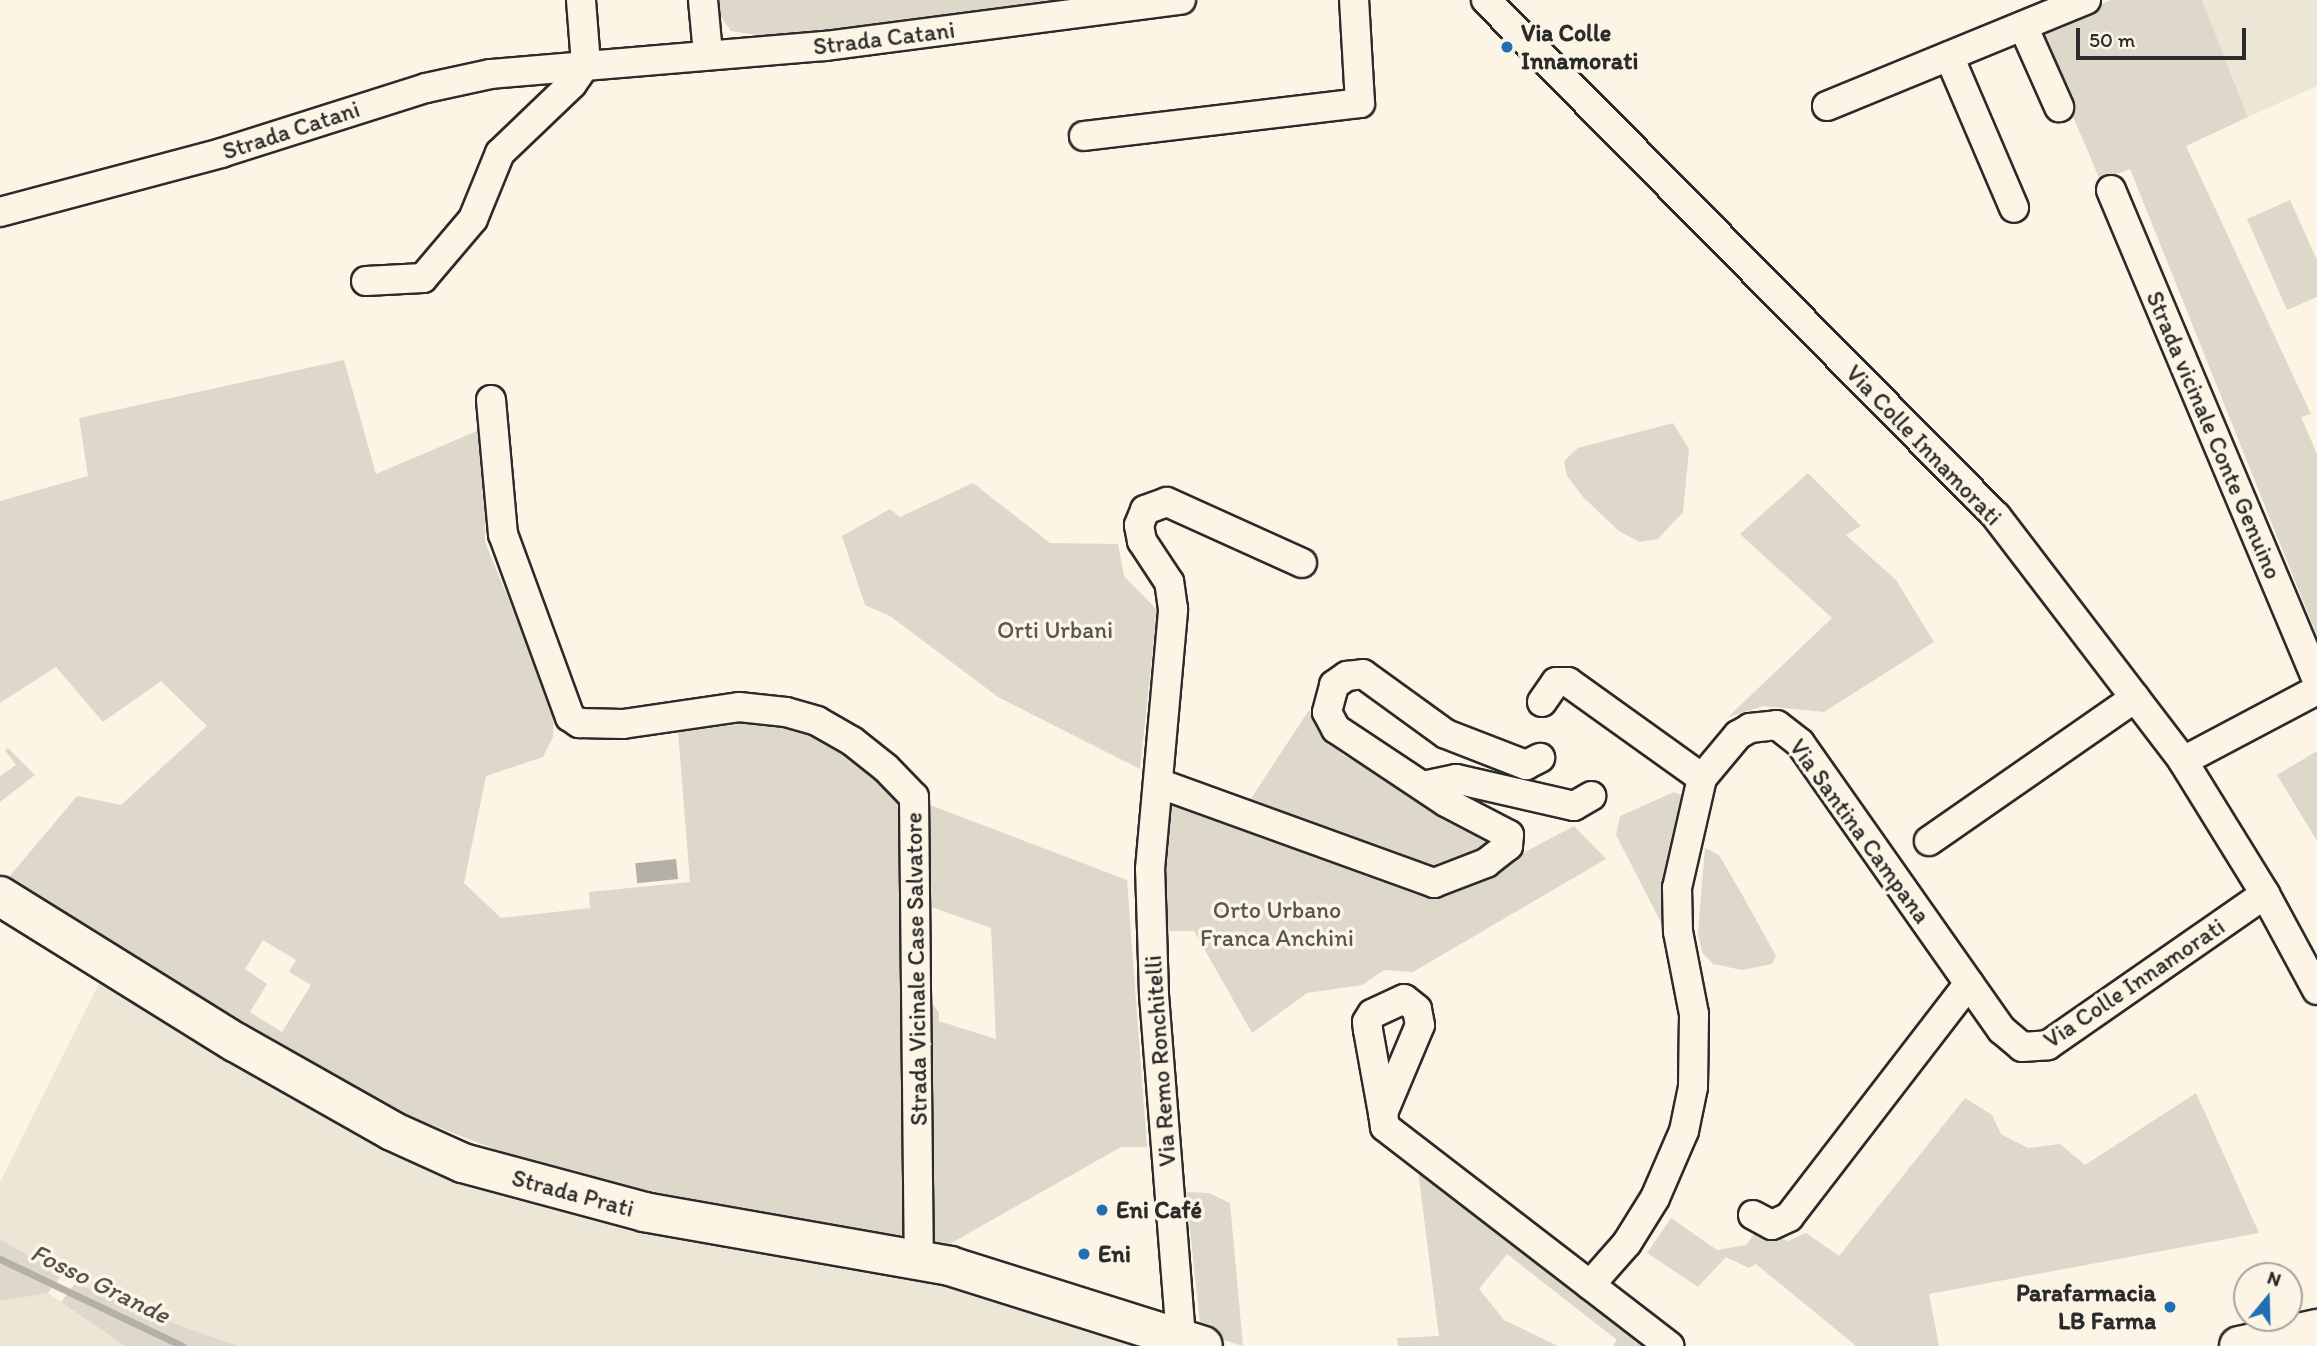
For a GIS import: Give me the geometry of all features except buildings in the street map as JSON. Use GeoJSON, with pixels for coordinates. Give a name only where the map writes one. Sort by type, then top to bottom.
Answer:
{"type":"FeatureCollection","features":[{"type":"Feature","properties":{"kind":"street"},"geometry":{"type":"LineString","coordinates":[[366,281],[423,278],[473,219],[500,153],[572,84],[586,64],[581,0]]}},
{"type":"Feature","properties":{"kind":"street"},"geometry":{"type":"LineString","coordinates":[[704,0],[708,54]]}},
{"type":"Feature","properties":{"kind":"street","name":"Strada Catani"},"geometry":{"type":"LineString","coordinates":[[0,212],[221,153],[437,85],[491,74],[825,46],[1181,0]]}},
{"type":"Feature","properties":{"kind":"street"},"geometry":{"type":"LineString","coordinates":[[1084,136],[1360,103],[1354,0]]}},
{"type":"Feature","properties":{"kind":"street","name":"Via Colle Innamorati"},"geometry":{"type":"LineString","coordinates":[[1486,0],[1996,516],[2183,761],[2265,894],[2317,989]]}},
{"type":"Feature","properties":{"kind":"street"},"geometry":{"type":"LineString","coordinates":[[1827,106],[2086,0]]}},
{"type":"Feature","properties":{"kind":"street"},"geometry":{"type":"LineString","coordinates":[[2023,26],[2059,107]]}},
{"type":"Feature","properties":{"kind":"street"},"geometry":{"type":"LineString","coordinates":[[1949,56],[2014,208]]}},
{"type":"Feature","properties":{"kind":"street","name":"Strada vicinale Conte Genuino"},"geometry":{"type":"LineString","coordinates":[[2111,190],[2317,680]]}},
{"type":"Feature","properties":{"kind":"street","name":"Strada Vicinale Case Salvatore"},"geometry":{"type":"LineString","coordinates":[[491,400],[503,534],[570,717],[579,723],[622,724],[739,707],[786,712],[817,720],[852,741],[914,797],[919,1259]]}},
{"type":"Feature","properties":{"kind":"street","name":"Via Remo Ronchitelli"},"geometry":{"type":"LineString","coordinates":[[1192,1342],[1154,994],[1150,869],[1173,608],[1169,582],[1139,533],[1145,510],[1159,502],[1175,505],[1302,563]]}},
{"type":"Feature","properties":{"kind":"street"},"geometry":{"type":"LineString","coordinates":[[1158,783],[1422,881],[1446,881],[1508,846],[1510,835],[1423,786],[1332,724],[1327,702],[1340,680],[1355,674],[1372,677],[1446,733],[1526,765],[1540,758]]}},
{"type":"Feature","properties":{"kind":"street"},"geometry":{"type":"LineString","coordinates":[[1542,702],[1556,682],[1568,682],[1702,778]]}},
{"type":"Feature","properties":{"kind":"street"},"geometry":{"type":"LineString","coordinates":[[2183,761],[2317,690]]}},
{"type":"Feature","properties":{"kind":"street"},"geometry":{"type":"LineString","coordinates":[[1929,841],[2135,698]]}},
{"type":"Feature","properties":{"kind":"street","name":"Via Santina Campana"},"geometry":{"type":"LineString","coordinates":[[1590,1286],[1627,1243],[1655,1198],[1684,1131],[1693,1087],[1694,1014],[1678,932],[1677,888],[1702,778],[1725,747],[1750,728],[1776,726],[1790,733],[2002,1030]]}},
{"type":"Feature","properties":{"kind":"street"},"geometry":{"type":"LineString","coordinates":[[1423,786],[1456,779],[1574,806],[1591,796]]}},
{"type":"Feature","properties":{"kind":"street","name":"Via Colle Innamorati"},"geometry":{"type":"LineString","coordinates":[[2002,1030],[2022,1047],[2048,1045],[2265,894]]}},
{"type":"Feature","properties":{"kind":"street","name":"Strada Prati"},"geometry":{"type":"LineString","coordinates":[[0,896],[235,1042],[392,1131],[463,1163],[645,1212],[919,1259],[976,1273],[1192,1342]]}},
{"type":"Feature","properties":{"kind":"street"},"geometry":{"type":"LineString","coordinates":[[1753,1216],[1772,1225],[1789,1217],[1969,982]]}},
{"type":"Feature","properties":{"kind":"street"},"geometry":{"type":"LineString","coordinates":[[1382,1113],[1385,1127],[1669,1346]]}},
{"type":"Feature","properties":{"kind":"street"},"geometry":{"type":"LineString","coordinates":[[2239,1346],[2317,1329]]}},
{"type":"Feature","properties":{"kind":"shaded area"},"geometry":{"type":"Polygon","coordinates":[[[2202,0],[2317,0],[2317,86],[2248,117],[2202,0]]]}},
{"type":"Feature","properties":{"kind":"shaded area"},"geometry":{"type":"Polygon","coordinates":[[[676,859],[678,879],[637,883],[635,863],[676,859]]]}},
{"type":"Feature","properties":{"kind":"shaded area"},"geometry":{"type":"Polygon","coordinates":[[[104,973],[400,1146],[929,1274],[1147,1346],[239,1346],[184,1327],[75,1283],[0,1239],[0,1182],[104,973]]]}},
{"type":"Feature","properties":{"kind":"shaded area"},"geometry":{"type":"Polygon","coordinates":[[[45,1291],[125,1346],[0,1346],[0,1301],[45,1291]]]}},
{"type":"Feature","properties":{"kind":"green space"},"geometry":{"type":"Polygon","coordinates":[[[717,0],[1092,0],[764,36],[731,31],[719,14],[717,0]]]}},
{"type":"Feature","properties":{"kind":"green space"},"geometry":{"type":"Polygon","coordinates":[[[2111,0],[2202,0],[2248,117],[2186,146],[2311,414],[2301,417],[2317,454],[2317,636],[2130,169],[2100,180],[2037,32],[2111,0]]]}},
{"type":"Feature","properties":{"kind":"green space"},"geometry":{"type":"Polygon","coordinates":[[[2290,200],[2317,260],[2317,297],[2287,310],[2247,219],[2290,200]]]}},
{"type":"Feature","properties":{"kind":"green space"},"geometry":{"type":"Polygon","coordinates":[[[344,360],[376,474],[484,428],[485,542],[554,710],[553,737],[543,757],[486,776],[464,883],[501,918],[590,908],[589,892],[690,882],[678,732],[783,719],[833,742],[898,796],[908,819],[909,971],[939,1013],[939,1021],[996,1039],[991,928],[920,903],[917,800],[1127,880],[1147,1147],[1121,1147],[939,1250],[653,1196],[523,1160],[375,1103],[4,883],[77,796],[121,805],[207,726],[161,681],[103,722],[56,667],[0,703],[0,501],[88,476],[79,418],[344,360]],[[263,940],[245,969],[267,984],[250,1012],[282,1032],[311,985],[289,972],[296,960],[263,940]]]}},
{"type":"Feature","properties":{"kind":"green space"},"geometry":{"type":"Polygon","coordinates":[[[1673,423],[1689,449],[1683,512],[1658,539],[1639,542],[1619,531],[1584,498],[1567,476],[1564,461],[1578,448],[1673,423]]]}},
{"type":"Feature","properties":{"kind":"green space"},"geometry":{"type":"Polygon","coordinates":[[[1808,473],[1861,526],[1846,535],[1896,580],[1934,642],[1824,712],[1763,706],[1728,717],[1832,618],[1740,534],[1808,473]]]}},
{"type":"Feature","properties":{"kind":"green space","name":"Orti Urbani"},"geometry":{"type":"Polygon","coordinates":[[[973,483],[1050,543],[1118,544],[1124,576],[1157,610],[1140,769],[998,697],[890,616],[865,605],[842,536],[890,509],[900,517],[973,483]]]}},
{"type":"Feature","properties":{"kind":"green space"},"geometry":{"type":"Polygon","coordinates":[[[1309,710],[1322,736],[1343,755],[1500,839],[1488,854],[1429,874],[1248,803],[1309,710]]]}},
{"type":"Feature","properties":{"kind":"green space"},"geometry":{"type":"Polygon","coordinates":[[[8,748],[35,775],[0,802],[0,776],[16,765],[5,750],[8,748]]]}},
{"type":"Feature","properties":{"kind":"green space"},"geometry":{"type":"Polygon","coordinates":[[[2317,751],[2317,841],[2277,775],[2317,751]]]}},
{"type":"Feature","properties":{"kind":"green space"},"geometry":{"type":"Polygon","coordinates":[[[1674,792],[1692,799],[1667,934],[1616,835],[1620,816],[1674,792]]]}},
{"type":"Feature","properties":{"kind":"green space","name":"Orto Urbano Franca Anchini"},"geometry":{"type":"Polygon","coordinates":[[[1171,803],[1415,894],[1437,892],[1512,859],[1574,826],[1606,859],[1413,972],[1384,970],[1362,985],[1307,993],[1252,1033],[1194,931],[1160,931],[1171,803]]]}},
{"type":"Feature","properties":{"kind":"green space"},"geometry":{"type":"Polygon","coordinates":[[[1705,848],[1719,855],[1744,898],[1776,956],[1772,964],[1742,970],[1713,964],[1702,952],[1698,934],[1705,848]]]}},
{"type":"Feature","properties":{"kind":"green space"},"geometry":{"type":"Polygon","coordinates":[[[2196,1093],[2259,1233],[1929,1294],[1939,1346],[1856,1346],[1756,1264],[1749,1268],[1726,1257],[1698,1287],[1647,1253],[1671,1218],[1717,1250],[1746,1245],[1759,1228],[1788,1241],[1806,1233],[1839,1256],[1965,1098],[1992,1115],[2001,1134],[2028,1148],[2060,1144],[2085,1165],[2196,1093]]]}},
{"type":"Feature","properties":{"kind":"green space"},"geometry":{"type":"Polygon","coordinates":[[[1417,1163],[1659,1346],[1613,1346],[1617,1340],[1507,1254],[1479,1289],[1504,1320],[1558,1346],[1398,1346],[1397,1338],[1439,1336],[1417,1163]]]}},
{"type":"Feature","properties":{"kind":"green space"},"geometry":{"type":"Polygon","coordinates":[[[1186,1192],[1209,1193],[1230,1203],[1243,1346],[1201,1333],[1186,1192]]]}},
{"type":"Feature","properties":{"kind":"green space"},"geometry":{"type":"Polygon","coordinates":[[[0,1239],[62,1275],[48,1293],[0,1301],[0,1239]]]}},
{"type":"Feature","properties":{"kind":"green space"},"geometry":{"type":"Polygon","coordinates":[[[75,1283],[239,1346],[125,1346],[61,1302],[75,1283]]]}},
{"type":"Feature","properties":{"kind":"waterway","name":"Fosso Grande"},"geometry":{"type":"LineString","coordinates":[[0,1259],[182,1346]]}},
{"type":"Feature","properties":{"kind":"place","name":"Via Colle Innamorati"},"geometry":{"type":"Point","coordinates":[1507,47]}},
{"type":"Feature","properties":{"kind":"place","name":"Eni Café"},"geometry":{"type":"Point","coordinates":[1102,1210]}},
{"type":"Feature","properties":{"kind":"place","name":"Eni"},"geometry":{"type":"Point","coordinates":[1084,1254]}},
{"type":"Feature","properties":{"kind":"place","name":"Parafarmacia LB Farma"},"geometry":{"type":"Point","coordinates":[2170,1307]}}]}
